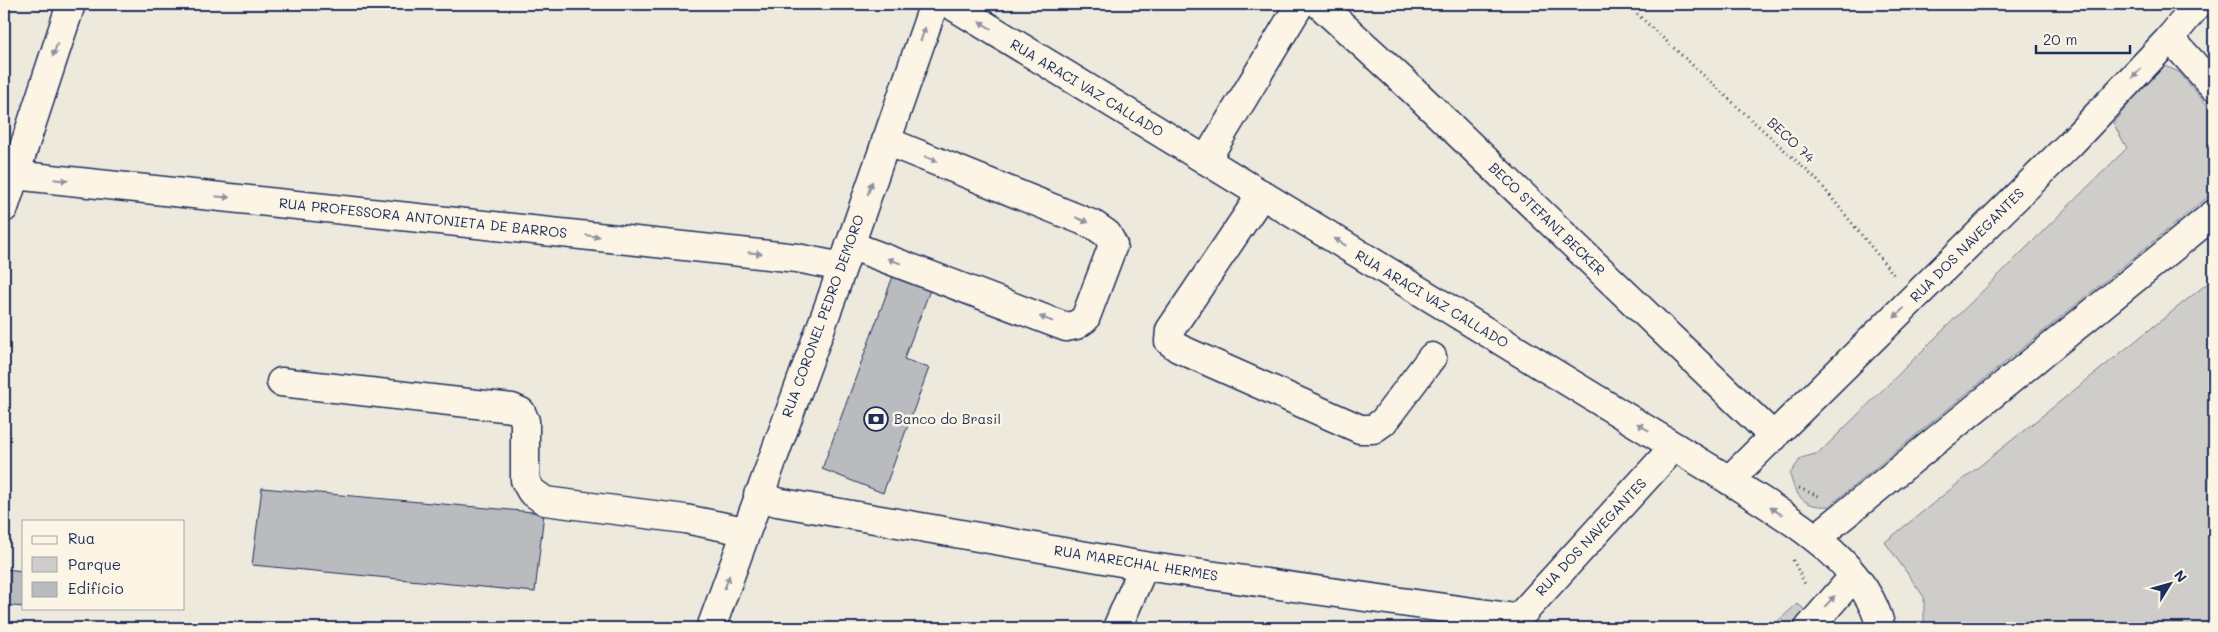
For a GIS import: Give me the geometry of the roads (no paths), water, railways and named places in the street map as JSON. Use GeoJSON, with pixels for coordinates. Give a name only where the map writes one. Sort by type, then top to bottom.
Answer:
{"type":"FeatureCollection","features":[{"type":"Feature","properties":{"kind":"street"},"geometry":{"type":"LineString","coordinates":[[4,208],[8,174],[71,4]]}},
{"type":"Feature","properties":{"kind":"street","name":"RUA CORONEL PEDRO DEMORO"},"geometry":{"type":"LineString","coordinates":[[711,628],[846,256],[934,4]]}},
{"type":"Feature","properties":{"kind":"street","name":"RUA ARACI VAZ CALLADO"},"geometry":{"type":"LineString","coordinates":[[950,4],[1674,446],[1816,538],[1834,553],[1854,576],[1878,613],[1881,628]]}},
{"type":"Feature","properties":{"kind":"street"},"geometry":{"type":"LineString","coordinates":[[1206,160],[1300,4]]}},
{"type":"Feature","properties":{"kind":"street","name":"BECO STEFANI BECKER"},"geometry":{"type":"LineString","coordinates":[[1318,4],[1414,91],[1774,437]]}},
{"type":"Feature","properties":{"kind":"street","name":"RUA DOS NAVEGANTES"},"geometry":{"type":"LineString","coordinates":[[1729,480],[2070,144],[2170,38],[2198,4]]}},
{"type":"Feature","properties":{"kind":"street"},"geometry":{"type":"LineString","coordinates":[[2170,38],[2214,87]]}},
{"type":"Feature","properties":{"kind":"street","name":"RUA PROFESSORA ANTONIETA DE BARROS"},"geometry":{"type":"LineString","coordinates":[[8,174],[797,258],[846,256],[1066,326],[1076,325],[1085,319],[1113,245],[1107,234],[1094,225],[886,141]]}},
{"type":"Feature","properties":{"kind":"street"},"geometry":{"type":"LineString","coordinates":[[1262,194],[1170,330],[1169,341],[1178,348],[1360,429],[1373,429],[1383,422],[1432,357]]}},
{"type":"Feature","properties":{"kind":"street"},"geometry":{"type":"LineString","coordinates":[[1816,538],[2214,214]]}},
{"type":"Feature","properties":{"kind":"street"},"geometry":{"type":"LineString","coordinates":[[281,382],[512,408],[521,412],[525,421],[525,480],[531,491],[545,501],[684,519],[745,531]]}},
{"type":"Feature","properties":{"kind":"street","name":"RUA DOS NAVEGANTES"},"geometry":{"type":"LineString","coordinates":[[1513,623],[1674,446]]}},
{"type":"Feature","properties":{"kind":"street","name":"RUA MARECHAL HERMES"},"geometry":{"type":"LineString","coordinates":[[758,496],[778,502],[1144,566],[1513,623]]}},
{"type":"Feature","properties":{"kind":"street"},"geometry":{"type":"LineString","coordinates":[[1117,628],[1144,566]]}},
{"type":"Feature","properties":{"kind":"street"},"geometry":{"type":"LineString","coordinates":[[1809,628],[1854,576]]}},
{"type":"Feature","properties":{"kind":"place","name":"Banco do Brasil"},"geometry":{"type":"Point","coordinates":[876,419]}}]}
